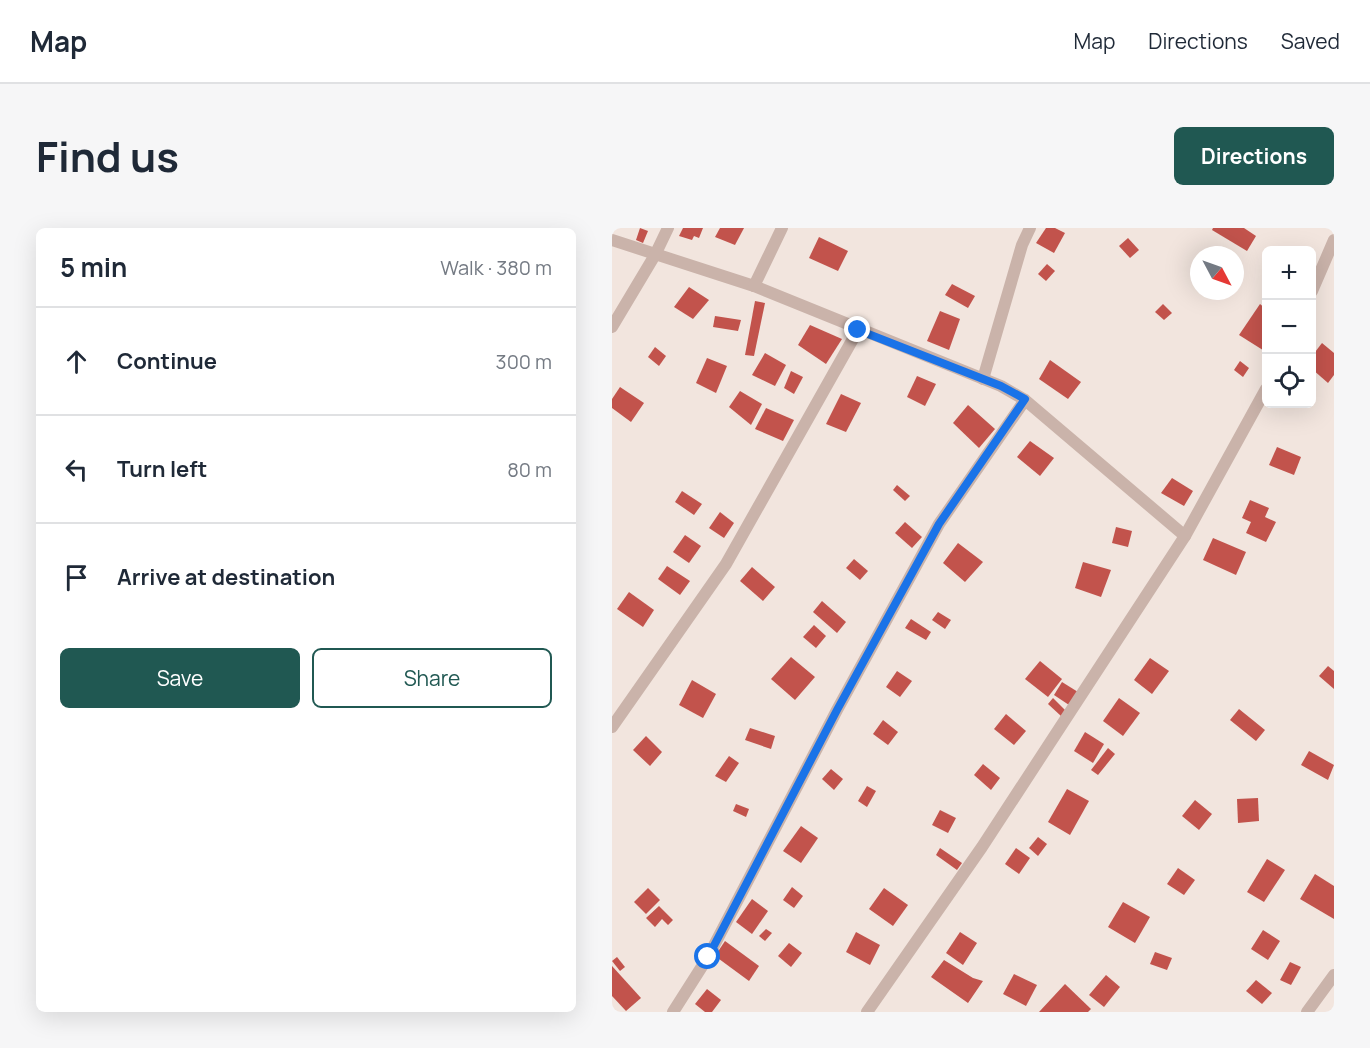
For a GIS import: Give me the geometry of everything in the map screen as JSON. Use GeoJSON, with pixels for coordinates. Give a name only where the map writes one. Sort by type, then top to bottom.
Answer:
{"type":"FeatureCollection","features":[{"type":"Feature","properties":{"kind":"street"},"geometry":{"type":"LineString","coordinates":[[612,327],[655,255],[668,228]]}},
{"type":"Feature","properties":{"kind":"street"},"geometry":{"type":"LineString","coordinates":[[754,286],[782,228]]}},
{"type":"Feature","properties":{"kind":"street"},"geometry":{"type":"LineString","coordinates":[[983,379],[1022,245],[1030,228]]}},
{"type":"Feature","properties":{"kind":"street"},"geometry":{"type":"LineString","coordinates":[[612,240],[754,286],[983,379],[1025,399],[1185,536]]}},
{"type":"Feature","properties":{"kind":"street"},"geometry":{"type":"LineString","coordinates":[[1316,281],[1333,247]]}},
{"type":"Feature","properties":{"kind":"street"},"geometry":{"type":"LineString","coordinates":[[612,727],[726,564],[858,330]]}},
{"type":"Feature","properties":{"kind":"street"},"geometry":{"type":"LineString","coordinates":[[867,1012],[982,848],[1185,536],[1262,396]]}},
{"type":"Feature","properties":{"kind":"street"},"geometry":{"type":"LineString","coordinates":[[672,1012],[708,957],[837,710],[939,524],[1025,399]]}},
{"type":"Feature","properties":{"kind":"street"},"geometry":{"type":"LineString","coordinates":[[1307,1012],[1334,975]]}},
{"type":"Feature","properties":{"kind":"building"},"geometry":{"type":"Polygon","coordinates":[[[640,228],[648,231],[643,243],[636,240],[640,228]]]}},
{"type":"Feature","properties":{"kind":"building"},"geometry":{"type":"Polygon","coordinates":[[[683,228],[703,228],[699,238],[694,236],[692,240],[679,236],[683,228]]]}},
{"type":"Feature","properties":{"kind":"building"},"geometry":{"type":"Polygon","coordinates":[[[720,228],[744,228],[735,245],[715,237],[720,228]]]}},
{"type":"Feature","properties":{"kind":"building"},"geometry":{"type":"Polygon","coordinates":[[[1046,228],[1055,228],[1065,233],[1054,253],[1036,243],[1046,228]]]}},
{"type":"Feature","properties":{"kind":"building"},"geometry":{"type":"Polygon","coordinates":[[[1213,228],[1244,228],[1256,236],[1247,251],[1244,246],[1239,246],[1212,230],[1213,228]]]}},
{"type":"Feature","properties":{"kind":"building"},"geometry":{"type":"Polygon","coordinates":[[[819,237],[848,251],[838,271],[809,258],[819,237]]]}},
{"type":"Feature","properties":{"kind":"building"},"geometry":{"type":"Polygon","coordinates":[[[1128,238],[1139,250],[1130,258],[1119,246],[1128,238]]]}},
{"type":"Feature","properties":{"kind":"building"},"geometry":{"type":"Polygon","coordinates":[[[1047,264],[1055,271],[1046,281],[1038,274],[1047,264]]]}},
{"type":"Feature","properties":{"kind":"building"},"geometry":{"type":"Polygon","coordinates":[[[952,284],[975,296],[968,308],[945,295],[952,284]]]}},
{"type":"Feature","properties":{"kind":"building"},"geometry":{"type":"Polygon","coordinates":[[[689,287],[709,300],[693,319],[674,307],[689,287]]]}},
{"type":"Feature","properties":{"kind":"building"},"geometry":{"type":"Polygon","coordinates":[[[755,301],[765,303],[754,356],[745,355],[755,301]]]}},
{"type":"Feature","properties":{"kind":"building"},"geometry":{"type":"Polygon","coordinates":[[[1163,304],[1172,313],[1164,320],[1155,312],[1163,304]]]}},
{"type":"Feature","properties":{"kind":"building"},"geometry":{"type":"Polygon","coordinates":[[[1260,304],[1262,306],[1262,349],[1239,335],[1260,304]]]}},
{"type":"Feature","properties":{"kind":"building"},"geometry":{"type":"Polygon","coordinates":[[[940,311],[960,319],[949,350],[927,341],[940,311]]]}},
{"type":"Feature","properties":{"kind":"building"},"geometry":{"type":"Polygon","coordinates":[[[715,316],[741,320],[738,331],[713,327],[715,316]]]}},
{"type":"Feature","properties":{"kind":"building"},"geometry":{"type":"Polygon","coordinates":[[[810,325],[842,339],[826,364],[798,345],[810,325]]]}},
{"type":"Feature","properties":{"kind":"building"},"geometry":{"type":"Polygon","coordinates":[[[1322,343],[1334,353],[1334,375],[1328,383],[1316,372],[1316,351],[1322,343]]]}},
{"type":"Feature","properties":{"kind":"building"},"geometry":{"type":"Polygon","coordinates":[[[655,347],[666,356],[659,366],[648,357],[655,347]]]}},
{"type":"Feature","properties":{"kind":"building"},"geometry":{"type":"Polygon","coordinates":[[[765,353],[786,365],[775,386],[752,375],[765,353]]]}},
{"type":"Feature","properties":{"kind":"building"},"geometry":{"type":"Polygon","coordinates":[[[707,358],[727,366],[716,393],[696,383],[707,358]]]}},
{"type":"Feature","properties":{"kind":"building"},"geometry":{"type":"Polygon","coordinates":[[[1050,360],[1081,382],[1068,399],[1039,379],[1050,360]]]}},
{"type":"Feature","properties":{"kind":"building"},"geometry":{"type":"Polygon","coordinates":[[[1240,361],[1249,368],[1243,377],[1234,370],[1240,361]]]}},
{"type":"Feature","properties":{"kind":"building"},"geometry":{"type":"Polygon","coordinates":[[[791,371],[803,377],[794,394],[784,388],[791,371]]]}},
{"type":"Feature","properties":{"kind":"building"},"geometry":{"type":"Polygon","coordinates":[[[917,376],[936,384],[925,406],[907,397],[917,376]]]}},
{"type":"Feature","properties":{"kind":"building"},"geometry":{"type":"Polygon","coordinates":[[[620,387],[644,403],[631,422],[612,408],[612,399],[620,387]]]}},
{"type":"Feature","properties":{"kind":"building"},"geometry":{"type":"Polygon","coordinates":[[[740,391],[762,404],[751,425],[729,407],[740,391]]]}},
{"type":"Feature","properties":{"kind":"building"},"geometry":{"type":"Polygon","coordinates":[[[841,394],[861,403],[846,432],[826,424],[841,394]]]}},
{"type":"Feature","properties":{"kind":"building"},"geometry":{"type":"Polygon","coordinates":[[[968,405],[995,429],[979,448],[953,423],[968,405]]]}},
{"type":"Feature","properties":{"kind":"building"},"geometry":{"type":"Polygon","coordinates":[[[766,408],[794,420],[783,441],[755,429],[766,408]]]}},
{"type":"Feature","properties":{"kind":"building"},"geometry":{"type":"Polygon","coordinates":[[[1030,441],[1054,458],[1040,476],[1017,457],[1030,441]]]}},
{"type":"Feature","properties":{"kind":"building"},"geometry":{"type":"Polygon","coordinates":[[[1277,447],[1301,457],[1294,475],[1269,465],[1277,447]]]}},
{"type":"Feature","properties":{"kind":"building"},"geometry":{"type":"Polygon","coordinates":[[[1172,478],[1193,491],[1184,506],[1161,493],[1172,478]]]}},
{"type":"Feature","properties":{"kind":"building"},"geometry":{"type":"Polygon","coordinates":[[[897,485],[910,496],[905,501],[893,490],[897,485]]]}},
{"type":"Feature","properties":{"kind":"building"},"geometry":{"type":"Polygon","coordinates":[[[682,491],[702,504],[694,515],[675,502],[682,491]]]}},
{"type":"Feature","properties":{"kind":"building"},"geometry":{"type":"Polygon","coordinates":[[[1250,500],[1269,508],[1265,517],[1276,522],[1266,542],[1246,533],[1251,522],[1242,518],[1250,500]]]}},
{"type":"Feature","properties":{"kind":"building"},"geometry":{"type":"Polygon","coordinates":[[[720,512],[734,523],[724,538],[709,528],[720,512]]]}},
{"type":"Feature","properties":{"kind":"building"},"geometry":{"type":"Polygon","coordinates":[[[905,522],[922,537],[912,548],[895,533],[905,522]]]}},
{"type":"Feature","properties":{"kind":"building"},"geometry":{"type":"Polygon","coordinates":[[[1116,527],[1132,531],[1128,547],[1112,543],[1116,527]]]}},
{"type":"Feature","properties":{"kind":"building"},"geometry":{"type":"Polygon","coordinates":[[[685,535],[701,546],[689,563],[673,552],[685,535]]]}},
{"type":"Feature","properties":{"kind":"building"},"geometry":{"type":"Polygon","coordinates":[[[1213,538],[1246,552],[1236,575],[1203,560],[1213,538]]]}},
{"type":"Feature","properties":{"kind":"building"},"geometry":{"type":"Polygon","coordinates":[[[958,543],[983,562],[965,582],[943,563],[958,543]]]}},
{"type":"Feature","properties":{"kind":"building"},"geometry":{"type":"Polygon","coordinates":[[[854,559],[868,571],[860,580],[846,568],[854,559]]]}},
{"type":"Feature","properties":{"kind":"building"},"geometry":{"type":"Polygon","coordinates":[[[1083,562],[1111,570],[1101,597],[1075,588],[1083,562]]]}},
{"type":"Feature","properties":{"kind":"building"},"geometry":{"type":"Polygon","coordinates":[[[667,566],[690,581],[680,595],[658,579],[667,566]]]}},
{"type":"Feature","properties":{"kind":"building"},"geometry":{"type":"Polygon","coordinates":[[[752,567],[775,587],[763,601],[740,581],[752,567]]]}},
{"type":"Feature","properties":{"kind":"building"},"geometry":{"type":"Polygon","coordinates":[[[629,592],[654,610],[643,627],[617,609],[629,592]]]}},
{"type":"Feature","properties":{"kind":"building"},"geometry":{"type":"Polygon","coordinates":[[[822,601],[846,622],[837,633],[813,612],[822,601]]]}},
{"type":"Feature","properties":{"kind":"building"},"geometry":{"type":"Polygon","coordinates":[[[938,612],[951,620],[945,629],[932,620],[938,612]]]}},
{"type":"Feature","properties":{"kind":"building"},"geometry":{"type":"Polygon","coordinates":[[[911,619],[931,632],[926,640],[905,628],[911,619]]]}},
{"type":"Feature","properties":{"kind":"building"},"geometry":{"type":"Polygon","coordinates":[[[814,625],[826,636],[816,648],[803,637],[814,625]]]}},
{"type":"Feature","properties":{"kind":"building"},"geometry":{"type":"Polygon","coordinates":[[[791,657],[815,677],[795,700],[771,679],[791,657]]]}},
{"type":"Feature","properties":{"kind":"building"},"geometry":{"type":"Polygon","coordinates":[[[1150,658],[1169,671],[1152,694],[1134,680],[1150,658]]]}},
{"type":"Feature","properties":{"kind":"building"},"geometry":{"type":"Polygon","coordinates":[[[1040,661],[1062,679],[1048,697],[1025,679],[1040,661]]]}},
{"type":"Feature","properties":{"kind":"building"},"geometry":{"type":"Polygon","coordinates":[[[1328,666],[1334,671],[1334,689],[1319,676],[1328,666]]]}},
{"type":"Feature","properties":{"kind":"building"},"geometry":{"type":"Polygon","coordinates":[[[897,671],[912,681],[900,697],[886,687],[897,671]]]}},
{"type":"Feature","properties":{"kind":"building"},"geometry":{"type":"Polygon","coordinates":[[[692,680],[716,694],[703,718],[679,705],[692,680]]]}},
{"type":"Feature","properties":{"kind":"building"},"geometry":{"type":"Polygon","coordinates":[[[1062,682],[1078,692],[1069,705],[1054,695],[1062,682]]]}},
{"type":"Feature","properties":{"kind":"building"},"geometry":{"type":"Polygon","coordinates":[[[1053,698],[1066,711],[1061,716],[1048,704],[1053,698]]]}},
{"type":"Feature","properties":{"kind":"building"},"geometry":{"type":"Polygon","coordinates":[[[1119,698],[1140,713],[1123,736],[1103,721],[1119,698]]]}},
{"type":"Feature","properties":{"kind":"building"},"geometry":{"type":"Polygon","coordinates":[[[1239,709],[1265,730],[1256,741],[1230,720],[1239,709]]]}},
{"type":"Feature","properties":{"kind":"building"},"geometry":{"type":"Polygon","coordinates":[[[1006,714],[1026,731],[1014,745],[994,729],[1006,714]]]}},
{"type":"Feature","properties":{"kind":"building"},"geometry":{"type":"Polygon","coordinates":[[[883,720],[898,732],[888,745],[873,734],[883,720]]]}},
{"type":"Feature","properties":{"kind":"building"},"geometry":{"type":"Polygon","coordinates":[[[750,728],[775,736],[771,749],[745,740],[750,728]]]}},
{"type":"Feature","properties":{"kind":"building"},"geometry":{"type":"Polygon","coordinates":[[[1085,732],[1104,744],[1093,763],[1074,751],[1085,732]]]}},
{"type":"Feature","properties":{"kind":"building"},"geometry":{"type":"Polygon","coordinates":[[[646,736],[662,752],[650,766],[633,750],[646,736]]]}},
{"type":"Feature","properties":{"kind":"building"},"geometry":{"type":"Polygon","coordinates":[[[1108,748],[1115,754],[1098,775],[1091,770],[1108,748]]]}},
{"type":"Feature","properties":{"kind":"building"},"geometry":{"type":"Polygon","coordinates":[[[1309,751],[1334,765],[1328,780],[1301,765],[1309,751]]]}},
{"type":"Feature","properties":{"kind":"building"},"geometry":{"type":"Polygon","coordinates":[[[729,756],[739,763],[726,782],[715,776],[729,756]]]}},
{"type":"Feature","properties":{"kind":"building"},"geometry":{"type":"Polygon","coordinates":[[[983,764],[1000,778],[991,790],[974,775],[983,764]]]}},
{"type":"Feature","properties":{"kind":"building"},"geometry":{"type":"Polygon","coordinates":[[[831,769],[843,779],[834,790],[822,779],[831,769]]]}},
{"type":"Feature","properties":{"kind":"building"},"geometry":{"type":"Polygon","coordinates":[[[867,786],[876,791],[867,807],[858,801],[867,786]]]}},
{"type":"Feature","properties":{"kind":"building"},"geometry":{"type":"Polygon","coordinates":[[[1067,789],[1089,801],[1070,835],[1048,822],[1067,789]]]}},
{"type":"Feature","properties":{"kind":"building"},"geometry":{"type":"Polygon","coordinates":[[[1258,798],[1259,821],[1238,823],[1237,799],[1258,798]]]}},
{"type":"Feature","properties":{"kind":"building"},"geometry":{"type":"Polygon","coordinates":[[[1195,800],[1212,814],[1199,830],[1182,816],[1195,800]]]}},
{"type":"Feature","properties":{"kind":"building"},"geometry":{"type":"Polygon","coordinates":[[[736,804],[749,809],[746,817],[733,811],[736,804]]]}},
{"type":"Feature","properties":{"kind":"building"},"geometry":{"type":"Polygon","coordinates":[[[940,810],[956,818],[948,833],[932,825],[940,810]]]}},
{"type":"Feature","properties":{"kind":"building"},"geometry":{"type":"Polygon","coordinates":[[[801,826],[818,838],[801,863],[783,851],[801,826]]]}},
{"type":"Feature","properties":{"kind":"building"},"geometry":{"type":"Polygon","coordinates":[[[1038,837],[1047,844],[1038,856],[1029,848],[1038,837]]]}},
{"type":"Feature","properties":{"kind":"building"},"geometry":{"type":"Polygon","coordinates":[[[940,848],[962,863],[957,870],[936,855],[940,848]]]}},
{"type":"Feature","properties":{"kind":"building"},"geometry":{"type":"Polygon","coordinates":[[[1016,848],[1030,858],[1019,874],[1005,864],[1016,848]]]}},
{"type":"Feature","properties":{"kind":"building"},"geometry":{"type":"Polygon","coordinates":[[[1267,859],[1285,870],[1264,902],[1247,892],[1267,859]]]}},
{"type":"Feature","properties":{"kind":"building"},"geometry":{"type":"Polygon","coordinates":[[[1178,868],[1195,880],[1184,895],[1167,884],[1178,868]]]}},
{"type":"Feature","properties":{"kind":"building"},"geometry":{"type":"Polygon","coordinates":[[[1315,874],[1334,886],[1334,919],[1300,899],[1315,874]]]}},
{"type":"Feature","properties":{"kind":"building"},"geometry":{"type":"Polygon","coordinates":[[[792,887],[803,896],[794,908],[783,900],[792,887]]]}},
{"type":"Feature","properties":{"kind":"building"},"geometry":{"type":"Polygon","coordinates":[[[648,888],[660,900],[646,914],[634,902],[648,888]]]}},
{"type":"Feature","properties":{"kind":"building"},"geometry":{"type":"Polygon","coordinates":[[[884,888],[908,905],[893,926],[869,909],[884,888]]]}},
{"type":"Feature","properties":{"kind":"building"},"geometry":{"type":"Polygon","coordinates":[[[752,899],[768,911],[752,934],[736,922],[752,899]]]}},
{"type":"Feature","properties":{"kind":"building"},"geometry":{"type":"Polygon","coordinates":[[[1123,902],[1150,917],[1135,943],[1108,927],[1123,902]]]}},
{"type":"Feature","properties":{"kind":"building"},"geometry":{"type":"Polygon","coordinates":[[[659,906],[673,920],[668,925],[662,919],[655,927],[646,918],[659,906]]]}},
{"type":"Feature","properties":{"kind":"building"},"geometry":{"type":"Polygon","coordinates":[[[766,929],[772,933],[765,941],[759,936],[766,929]]]}},
{"type":"Feature","properties":{"kind":"building"},"geometry":{"type":"Polygon","coordinates":[[[1263,930],[1280,941],[1268,960],[1251,949],[1263,930]]]}},
{"type":"Feature","properties":{"kind":"building"},"geometry":{"type":"Polygon","coordinates":[[[856,932],[880,945],[870,965],[846,952],[856,932]]]}},
{"type":"Feature","properties":{"kind":"building"},"geometry":{"type":"Polygon","coordinates":[[[960,932],[977,943],[963,965],[946,953],[960,932]]]}},
{"type":"Feature","properties":{"kind":"building"},"geometry":{"type":"Polygon","coordinates":[[[725,941],[759,966],[749,981],[715,956],[725,941]]]}},
{"type":"Feature","properties":{"kind":"building"},"geometry":{"type":"Polygon","coordinates":[[[789,943],[802,953],[791,967],[778,956],[789,943]]]}},
{"type":"Feature","properties":{"kind":"building"},"geometry":{"type":"Polygon","coordinates":[[[1155,952],[1172,958],[1167,970],[1150,964],[1155,952]]]}},
{"type":"Feature","properties":{"kind":"building"},"geometry":{"type":"Polygon","coordinates":[[[617,957],[625,967],[620,971],[612,961],[617,957]]]}},
{"type":"Feature","properties":{"kind":"building"},"geometry":{"type":"Polygon","coordinates":[[[944,960],[973,978],[983,981],[968,1003],[931,977],[944,960]]]}},
{"type":"Feature","properties":{"kind":"building"},"geometry":{"type":"Polygon","coordinates":[[[1290,962],[1301,967],[1291,985],[1280,980],[1290,962]]]}},
{"type":"Feature","properties":{"kind":"building"},"geometry":{"type":"Polygon","coordinates":[[[612,966],[641,998],[626,1011],[612,996],[612,966]]]}},
{"type":"Feature","properties":{"kind":"building"},"geometry":{"type":"Polygon","coordinates":[[[1014,974],[1037,985],[1026,1006],[1003,994],[1014,974]]]}},
{"type":"Feature","properties":{"kind":"building"},"geometry":{"type":"Polygon","coordinates":[[[1106,975],[1120,987],[1104,1007],[1089,995],[1106,975]]]}},
{"type":"Feature","properties":{"kind":"building"},"geometry":{"type":"Polygon","coordinates":[[[1256,980],[1272,993],[1262,1004],[1246,991],[1256,980]]]}},
{"type":"Feature","properties":{"kind":"building"},"geometry":{"type":"Polygon","coordinates":[[[1065,984],[1091,1009],[1088,1012],[1039,1012],[1065,984]]]}},
{"type":"Feature","properties":{"kind":"building"},"geometry":{"type":"Polygon","coordinates":[[[707,989],[721,1000],[712,1012],[705,1012],[695,1004],[707,989]]]}},
{"type":"Feature","properties":{"kind":"route"},"geometry":{"type":"LineString","coordinates":[[708,957],[837,710],[939,524],[1025,399],[1001,386],[858,330]]}}]}
